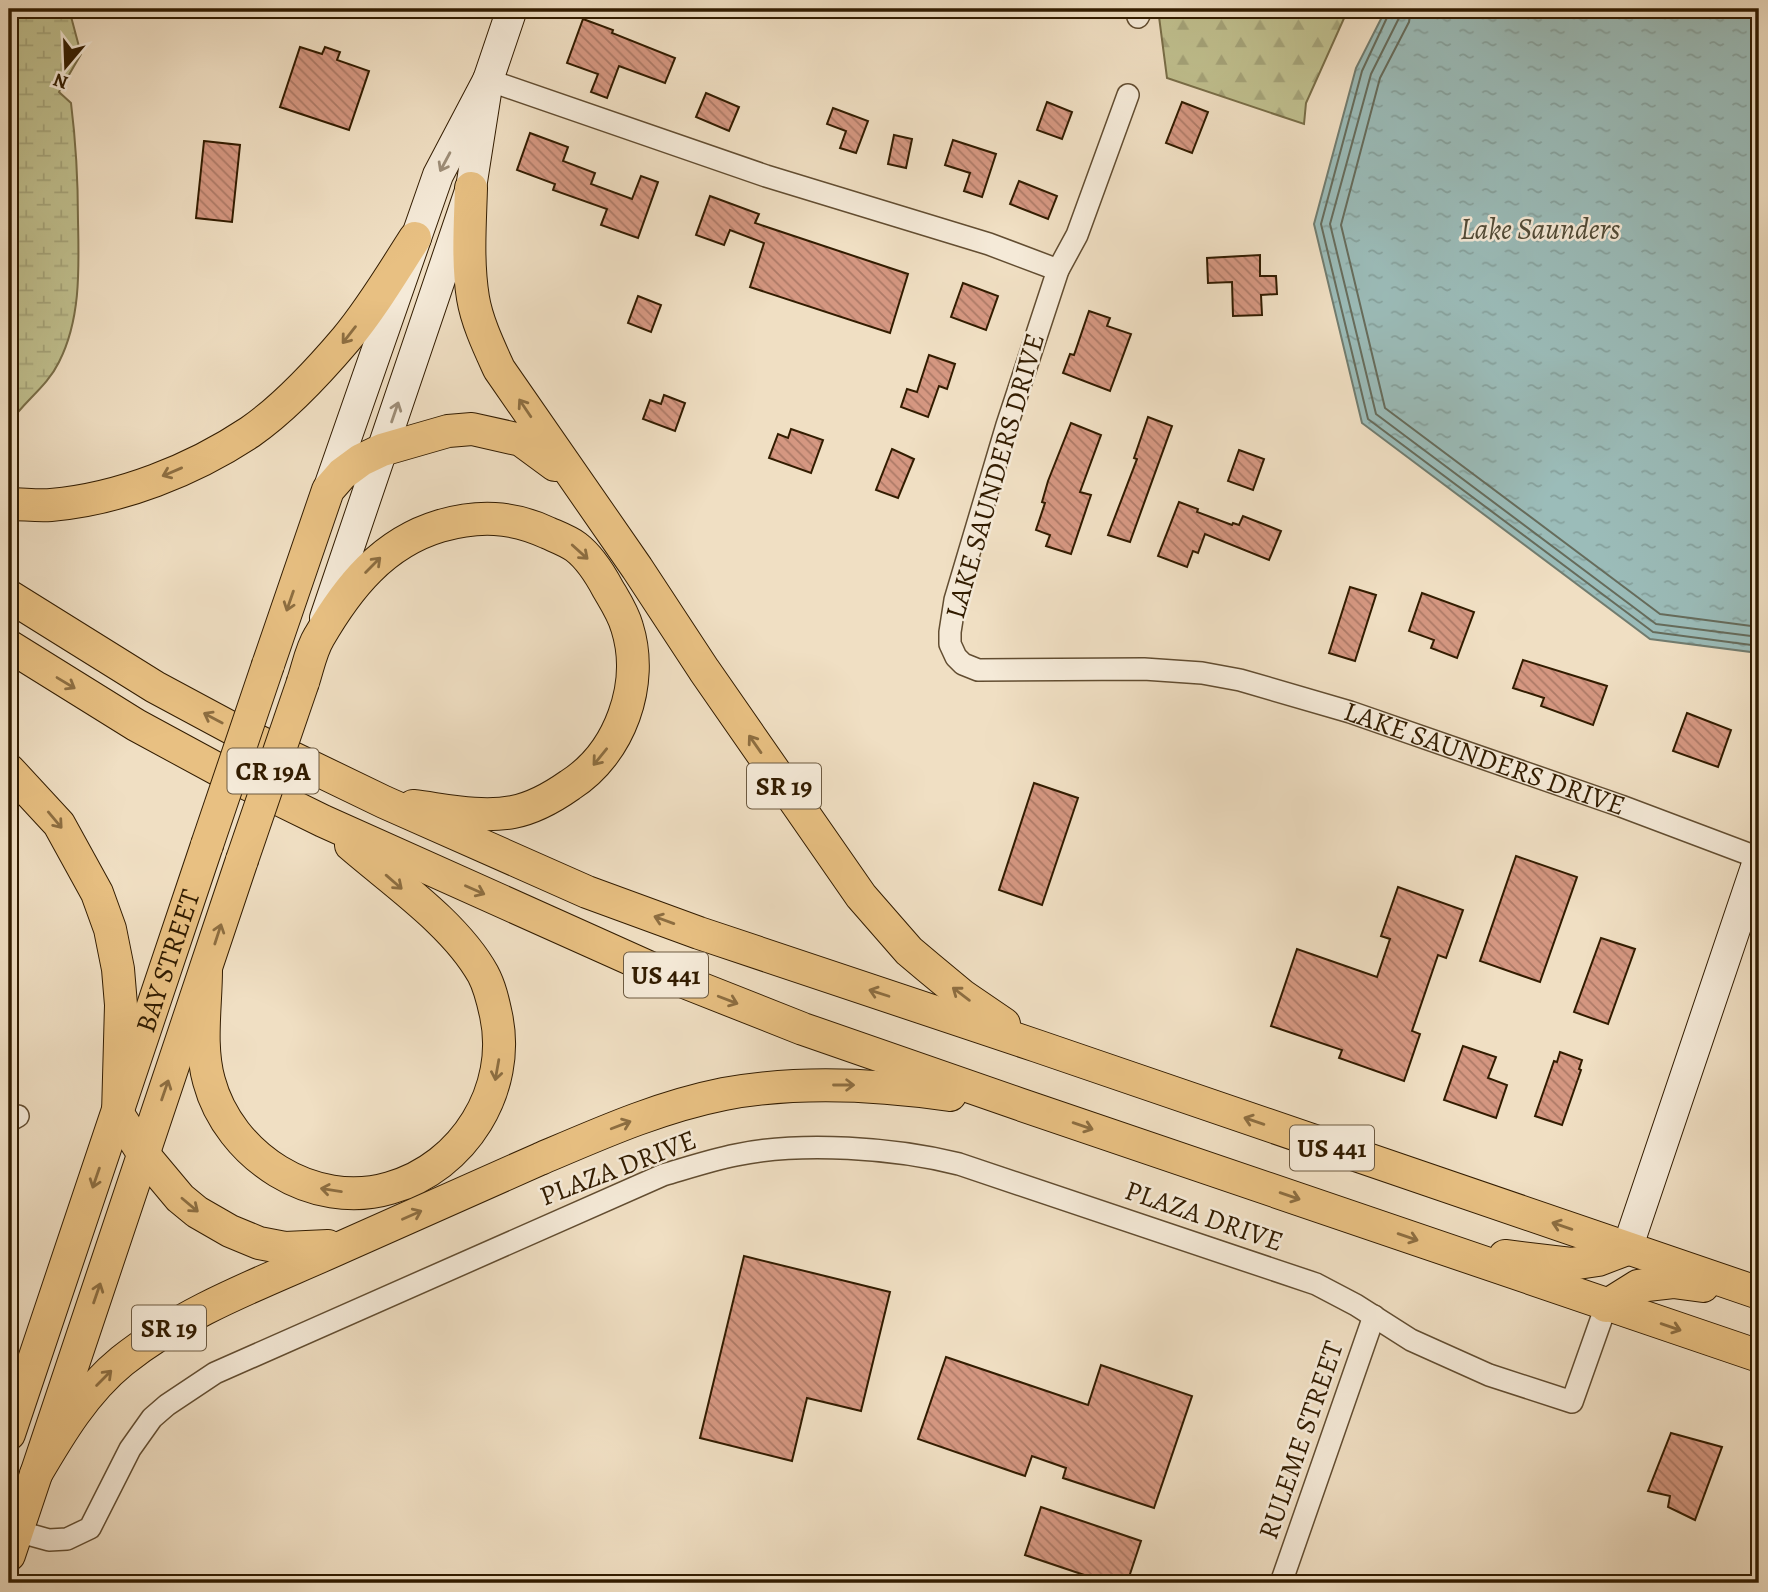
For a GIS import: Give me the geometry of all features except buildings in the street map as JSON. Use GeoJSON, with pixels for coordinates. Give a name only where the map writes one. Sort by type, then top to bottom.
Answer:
{"type":"FeatureCollection","features":[{"type":"Feature","properties":{"kind":"main road","name":"CR 19A"},"geometry":{"type":"LineString","coordinates":[[328,490],[438,175],[488,80],[512,9]]}},
{"type":"Feature","properties":{"kind":"main road","name":"CR 19A"},"geometry":{"type":"LineString","coordinates":[[318,639],[471,188],[488,80]]}},
{"type":"Feature","properties":{"kind":"main road"},"geometry":{"type":"LineString","coordinates":[[471,188],[469,261],[473,300],[486,343],[499,369],[577,484]]}},
{"type":"Feature","properties":{"kind":"main road"},"geometry":{"type":"LineString","coordinates":[[9,504],[48,505],[78,502],[121,491],[169,474],[219,450],[252,430],[284,405],[346,339],[378,296],[415,238]]}},
{"type":"Feature","properties":{"kind":"main road","name":"SR 19"},"geometry":{"type":"LineString","coordinates":[[328,490],[352,467],[382,450],[447,431],[472,429],[495,432],[521,440],[542,453],[577,484],[861,896],[909,951],[963,996],[1037,1046]]}},
{"type":"Feature","properties":{"kind":"main road","name":"BAY STREET"},"geometry":{"type":"LineString","coordinates":[[9,1434],[328,490]]}},
{"type":"Feature","properties":{"kind":"main road","name":"BAY STREET"},"geometry":{"type":"LineString","coordinates":[[11,1538],[36,1474],[318,639],[377,560],[402,541],[430,529],[460,520],[491,517],[528,523],[576,547],[603,580],[622,614],[630,640],[629,690],[625,715],[617,734],[604,753],[576,782],[554,796],[533,806],[505,813],[476,814],[384,802]]}},
{"type":"Feature","properties":{"kind":"main road","name":"US 441"},"geometry":{"type":"LineString","coordinates":[[9,596],[155,687],[235,730],[488,850],[587,892],[699,933],[1758,1293]]}},
{"type":"Feature","properties":{"kind":"main road","name":"US 441"},"geometry":{"type":"LineString","coordinates":[[9,646],[136,725],[219,770],[323,821],[664,974],[803,1028],[1019,1104],[1759,1356]]}},
{"type":"Feature","properties":{"kind":"main road"},"geometry":{"type":"LineString","coordinates":[[9,770],[59,824],[97,893],[110,929],[118,969],[121,1004],[118,1114],[144,1155],[180,1198],[197,1212],[230,1231],[259,1243],[285,1248],[315,1248],[350,1243]]}},
{"type":"Feature","properties":{"kind":"main road"},"geometry":{"type":"LineString","coordinates":[[206,970],[204,1053],[208,1080],[218,1107],[231,1129],[250,1151],[285,1176],[310,1186],[336,1191],[367,1192],[390,1189],[409,1181],[439,1162],[461,1145],[472,1131],[497,1075],[500,1049],[492,995],[483,974],[464,948],[437,919],[323,821]]}},
{"type":"Feature","properties":{"kind":"main road"},"geometry":{"type":"LineString","coordinates":[[1444,1249],[1571,1264],[1598,1261],[1627,1249],[1759,858]]}},
{"type":"Feature","properties":{"kind":"main road","name":"SR 19"},"geometry":{"type":"LineString","coordinates":[[36,1474],[61,1431],[98,1383],[120,1362],[189,1315],[618,1126],[673,1105],[727,1094],[847,1084],[1019,1104]]}},
{"type":"Feature","properties":{"kind":"main road"},"geometry":{"type":"LineString","coordinates":[[1606,1306],[1638,1286],[1673,1282],[1758,1293]]}},
{"type":"Feature","properties":{"kind":"street"},"geometry":{"type":"LineString","coordinates":[[488,80],[753,172],[989,244],[1058,270]]}},
{"type":"Feature","properties":{"kind":"street","name":"LAKE SAUNDERS DRIVE"},"geometry":{"type":"LineString","coordinates":[[1128,95],[1077,235],[1058,270],[1007,425],[955,600],[950,644],[956,657],[963,664],[978,670],[1144,669],[1202,673],[1240,680],[1363,717],[1620,806],[1759,858]]}},
{"type":"Feature","properties":{"kind":"street","name":"PLAZA DRIVE"},"geometry":{"type":"LineString","coordinates":[[11,1538],[67,1539],[90,1528],[130,1449],[152,1418],[215,1373],[663,1175],[738,1154],[785,1149],[833,1149],[919,1154],[943,1160],[1316,1284],[1411,1340],[1489,1375],[1572,1402],[1606,1306]]}},
{"type":"Feature","properties":{"kind":"street","name":"RULEME STREET"},"geometry":{"type":"LineString","coordinates":[[1281,1583],[1374,1316]]}},
{"type":"Feature","properties":{"kind":"green space"},"geometry":{"type":"Polygon","coordinates":[[[9,9],[69,9],[81,54],[59,92],[71,103],[75,147],[79,257],[75,311],[66,346],[54,371],[9,424],[9,9]]]}},
{"type":"Feature","properties":{"kind":"green space"},"geometry":{"type":"Polygon","coordinates":[[[1158,9],[1351,9],[1345,16],[1306,103],[1304,124],[1167,78],[1158,9]]]}},
{"type":"Feature","properties":{"kind":"water","name":"Lake Saunders"},"geometry":{"type":"Polygon","coordinates":[[[1386,9],[1759,9],[1759,653],[1650,639],[1362,423],[1314,224],[1356,68],[1386,9]]]}}]}
